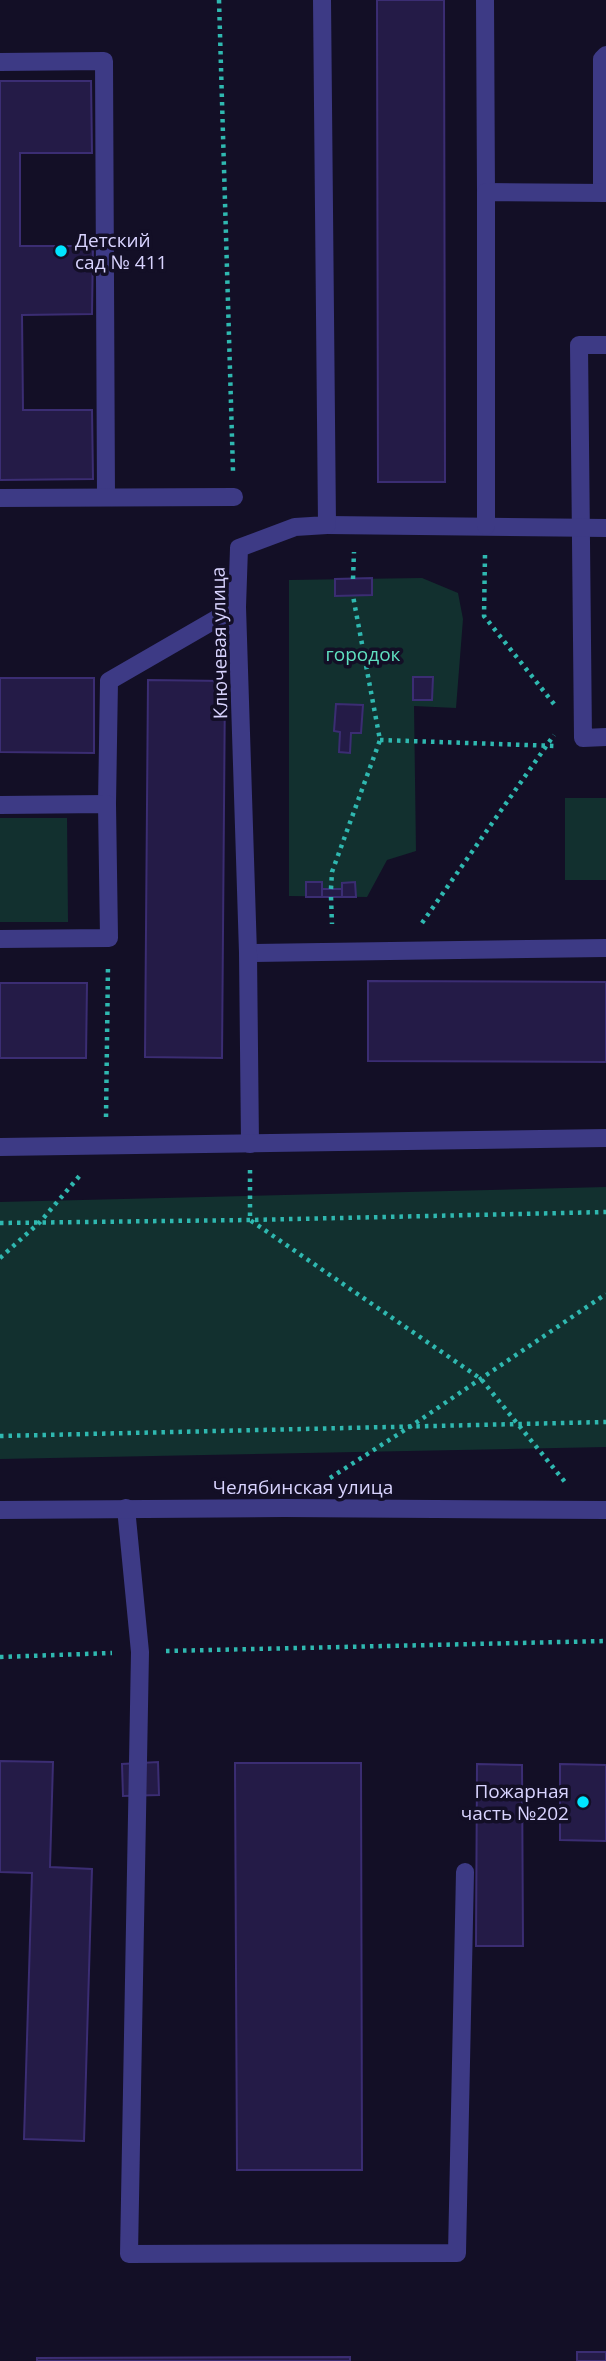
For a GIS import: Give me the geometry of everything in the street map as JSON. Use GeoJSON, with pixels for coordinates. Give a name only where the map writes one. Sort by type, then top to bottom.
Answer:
{"type":"FeatureCollection","features":[{"type":"Feature","properties":{"kind":"street"},"geometry":{"type":"LineString","coordinates":[[322,0],[327,525],[606,527]]}},
{"type":"Feature","properties":{"kind":"street"},"geometry":{"type":"LineString","coordinates":[[485,0],[486,526]]}},
{"type":"Feature","properties":{"kind":"street"},"geometry":{"type":"LineString","coordinates":[[486,192],[604,193],[603,59],[606,55]]}},
{"type":"Feature","properties":{"kind":"street"},"geometry":{"type":"LineString","coordinates":[[0,62],[104,61],[106,497]]}},
{"type":"Feature","properties":{"kind":"street"},"geometry":{"type":"LineString","coordinates":[[606,345],[579,345],[583,737],[606,737]]}},
{"type":"Feature","properties":{"kind":"street"},"geometry":{"type":"LineString","coordinates":[[0,498],[234,497]]}},
{"type":"Feature","properties":{"kind":"street","name":"Ключевая улица"},"geometry":{"type":"LineString","coordinates":[[250,1144],[248,953],[237,607],[239,548],[295,527],[327,525]]}},
{"type":"Feature","properties":{"kind":"street"},"geometry":{"type":"LineString","coordinates":[[0,939],[109,938],[109,681],[237,607]]}},
{"type":"Feature","properties":{"kind":"street"},"geometry":{"type":"LineString","coordinates":[[0,805],[107,804]]}},
{"type":"Feature","properties":{"kind":"street"},"geometry":{"type":"LineString","coordinates":[[248,953],[606,948]]}},
{"type":"Feature","properties":{"kind":"street"},"geometry":{"type":"LineString","coordinates":[[0,1147],[606,1138]]}},
{"type":"Feature","properties":{"kind":"street"},"geometry":{"type":"LineString","coordinates":[[126,1508],[140,1652],[129,2255],[457,2253],[465,1872]]}},
{"type":"Feature","properties":{"kind":"street","name":"Челябинская улица"},"geometry":{"type":"LineString","coordinates":[[0,1510],[284,1508],[597,1511]]}},
{"type":"Feature","properties":{"kind":"path"},"geometry":{"type":"LineString","coordinates":[[219,0],[234,497]]}},
{"type":"Feature","properties":{"kind":"path"},"geometry":{"type":"LineString","coordinates":[[486,526],[484,617],[566,718]]}},
{"type":"Feature","properties":{"kind":"path"},"geometry":{"type":"LineString","coordinates":[[331,889],[332,872],[380,740],[354,596]]}},
{"type":"Feature","properties":{"kind":"path"},"geometry":{"type":"LineString","coordinates":[[402,951],[582,695]]}},
{"type":"Feature","properties":{"kind":"path"},"geometry":{"type":"LineString","coordinates":[[380,740],[558,747]]}},
{"type":"Feature","properties":{"kind":"path"},"geometry":{"type":"LineString","coordinates":[[0,1258],[40,1222],[106,1145],[109,938]]}},
{"type":"Feature","properties":{"kind":"path"},"geometry":{"type":"LineString","coordinates":[[250,1144],[250,1220]]}},
{"type":"Feature","properties":{"kind":"path"},"geometry":{"type":"LineString","coordinates":[[0,1223],[606,1212]]}},
{"type":"Feature","properties":{"kind":"path"},"geometry":{"type":"LineString","coordinates":[[250,1220],[481,1379],[597,1511]]}},
{"type":"Feature","properties":{"kind":"path"},"geometry":{"type":"LineString","coordinates":[[284,1508],[411,1426],[606,1293]]}},
{"type":"Feature","properties":{"kind":"path"},"geometry":{"type":"LineString","coordinates":[[0,1436],[606,1422]]}},
{"type":"Feature","properties":{"kind":"path"},"geometry":{"type":"LineString","coordinates":[[0,1657],[606,1641]]}},
{"type":"Feature","properties":{"kind":"green space","name":"городок"},"geometry":{"type":"Polygon","coordinates":[[[422,578],[458,593],[463,619],[456,708],[414,706],[416,851],[387,860],[367,897],[289,896],[289,580],[422,578]]]}},
{"type":"Feature","properties":{"kind":"green space"},"geometry":{"type":"Polygon","coordinates":[[[565,798],[606,798],[606,880],[565,880],[565,798]]]}},
{"type":"Feature","properties":{"kind":"green space"},"geometry":{"type":"Polygon","coordinates":[[[0,818],[67,818],[68,922],[0,922],[0,818]]]}},
{"type":"Feature","properties":{"kind":"green space"},"geometry":{"type":"Polygon","coordinates":[[[606,1187],[606,1447],[0,1459],[0,1202],[606,1187]]]}},
{"type":"Feature","properties":{"kind":"building"},"geometry":{"type":"Polygon","coordinates":[[[377,0],[444,0],[445,482],[378,482],[377,0]]]}},
{"type":"Feature","properties":{"kind":"building"},"geometry":{"type":"Polygon","coordinates":[[[0,81],[91,81],[92,153],[20,153],[20,246],[93,246],[92,314],[22,315],[23,410],[92,410],[93,479],[0,480],[0,81]]]}},
{"type":"Feature","properties":{"kind":"building"},"geometry":{"type":"Polygon","coordinates":[[[372,578],[372,595],[335,596],[335,579],[372,578]]]}},
{"type":"Feature","properties":{"kind":"building"},"geometry":{"type":"Polygon","coordinates":[[[413,677],[433,677],[432,700],[413,700],[413,677]]]}},
{"type":"Feature","properties":{"kind":"building"},"geometry":{"type":"Polygon","coordinates":[[[0,678],[94,678],[94,753],[0,752],[0,678]]]}},
{"type":"Feature","properties":{"kind":"building"},"geometry":{"type":"Polygon","coordinates":[[[148,680],[225,681],[222,1058],[145,1057],[148,680]]]}},
{"type":"Feature","properties":{"kind":"building"},"geometry":{"type":"Polygon","coordinates":[[[336,704],[363,705],[361,733],[351,733],[350,753],[339,752],[340,732],[334,731],[336,704]]]}},
{"type":"Feature","properties":{"kind":"building"},"geometry":{"type":"Polygon","coordinates":[[[306,882],[322,882],[322,897],[306,897],[306,882]]]}},
{"type":"Feature","properties":{"kind":"building"},"geometry":{"type":"Polygon","coordinates":[[[355,882],[356,897],[342,897],[342,883],[355,882]]]}},
{"type":"Feature","properties":{"kind":"building"},"geometry":{"type":"Polygon","coordinates":[[[322,889],[342,889],[342,897],[322,897],[322,889]]]}},
{"type":"Feature","properties":{"kind":"building"},"geometry":{"type":"Polygon","coordinates":[[[368,981],[606,982],[606,1062],[368,1061],[368,981]]]}},
{"type":"Feature","properties":{"kind":"building"},"geometry":{"type":"Polygon","coordinates":[[[0,983],[87,983],[86,1058],[0,1058],[0,983]]]}},
{"type":"Feature","properties":{"kind":"building"},"geometry":{"type":"Polygon","coordinates":[[[0,1761],[53,1762],[50,1867],[92,1869],[84,2141],[24,2139],[32,1873],[0,1872],[0,1761]]]}},
{"type":"Feature","properties":{"kind":"building"},"geometry":{"type":"Polygon","coordinates":[[[158,1762],[159,1795],[123,1796],[122,1764],[158,1762]]]}},
{"type":"Feature","properties":{"kind":"building"},"geometry":{"type":"Polygon","coordinates":[[[235,1763],[361,1763],[362,2170],[237,2170],[235,1763]]]}},
{"type":"Feature","properties":{"kind":"building"},"geometry":{"type":"Polygon","coordinates":[[[477,1764],[522,1765],[523,1946],[476,1946],[477,1764]]]}},
{"type":"Feature","properties":{"kind":"building","name":"Пожарная часть №202"},"geometry":{"type":"Polygon","coordinates":[[[560,1764],[606,1765],[606,1841],[560,1840],[560,1764]]]}},
{"type":"Feature","properties":{"kind":"building"},"geometry":{"type":"Polygon","coordinates":[[[577,2352],[606,2352],[606,2361],[577,2361],[577,2352]]]}},
{"type":"Feature","properties":{"kind":"building"},"geometry":{"type":"Polygon","coordinates":[[[350,2357],[350,2361],[37,2361],[37,2358],[350,2357]]]}},
{"type":"Feature","properties":{"kind":"place","name":"Детский сад № 411"},"geometry":{"type":"Point","coordinates":[61,251]}},
{"type":"Feature","properties":{"kind":"place","name":"Пожарная часть №202"},"geometry":{"type":"Point","coordinates":[583,1802]}}]}
